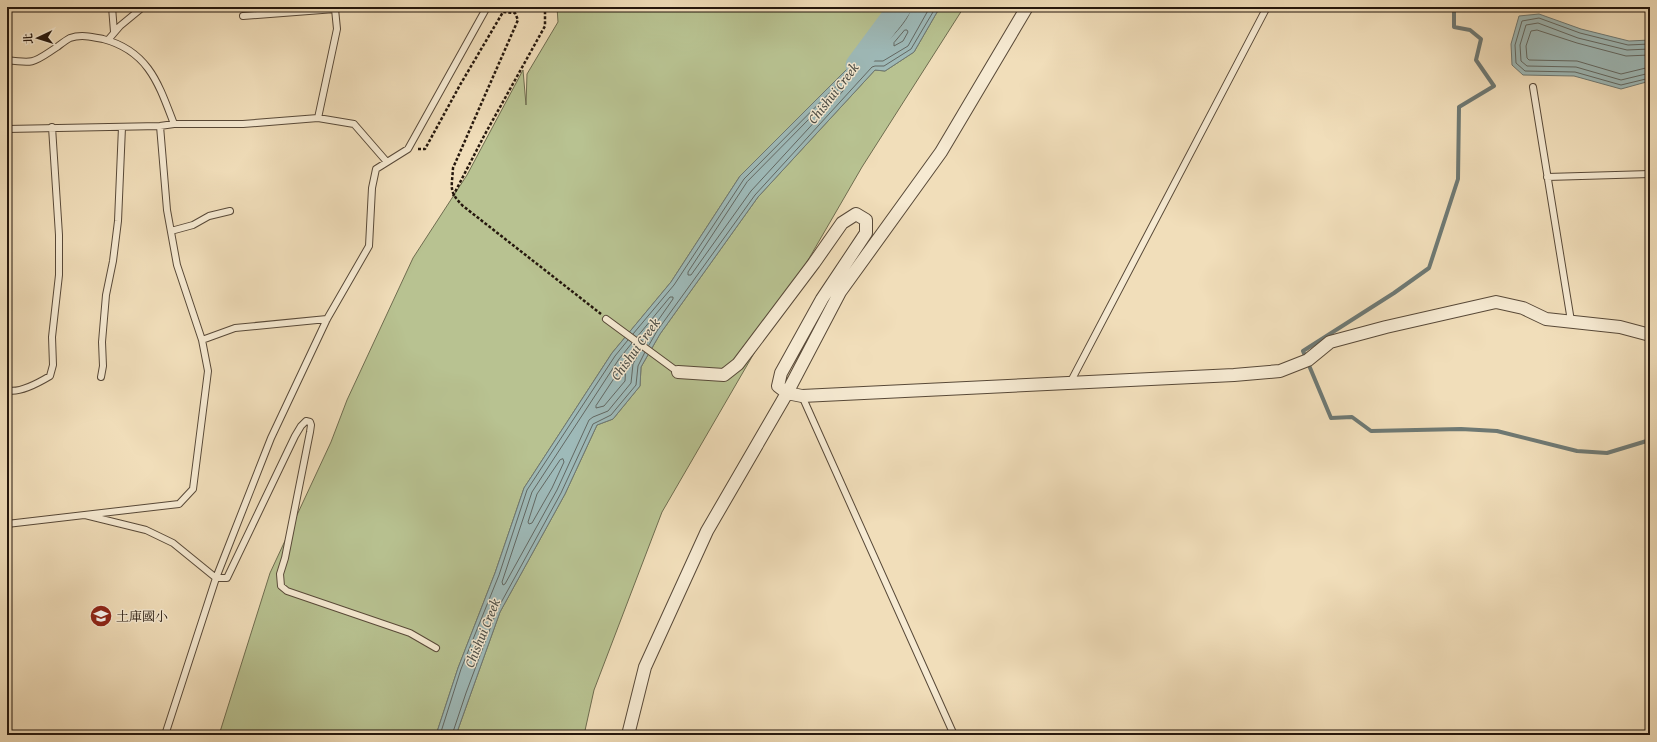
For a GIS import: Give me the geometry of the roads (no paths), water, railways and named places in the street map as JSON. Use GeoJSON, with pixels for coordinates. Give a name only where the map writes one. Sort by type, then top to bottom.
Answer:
{"type":"FeatureCollection","features":[{"type":"Feature","properties":{"kind":"street"},"geometry":{"type":"LineString","coordinates":[[628,735],[646,667],[707,531],[787,393],[840,292],[941,152],[1027,7]]}},
{"type":"Feature","properties":{"kind":"street"},"geometry":{"type":"LineString","coordinates":[[678,372],[724,375],[738,364],[814,263],[842,223],[856,214],[866,220],[866,233],[822,299],[781,373],[778,386],[787,393],[802,396],[1234,375],[1280,371],[1308,360],[1330,342],[1386,327],[1496,302],[1523,308],[1546,318],[1620,327],[1650,335]]}},
{"type":"Feature","properties":{"kind":"lane"},"geometry":{"type":"LineString","coordinates":[[112,7],[114,32]]}},
{"type":"Feature","properties":{"kind":"lane"},"geometry":{"type":"LineString","coordinates":[[108,40],[114,32],[143,7]]}},
{"type":"Feature","properties":{"kind":"lane"},"geometry":{"type":"LineString","coordinates":[[165,735],[216,578],[271,438],[327,319],[369,246],[373,182],[376,168],[408,149],[488,7]]}},
{"type":"Feature","properties":{"kind":"lane"},"geometry":{"type":"LineString","coordinates":[[1070,383],[1267,7]]}},
{"type":"Feature","properties":{"kind":"lane"},"geometry":{"type":"LineString","coordinates":[[243,16],[335,9],[337,29],[318,118]]}},
{"type":"Feature","properties":{"kind":"lane"},"geometry":{"type":"LineString","coordinates":[[7,60],[26,62],[36,61],[70,38],[90,36],[108,40],[134,53],[144,64],[154,77],[174,124]]}},
{"type":"Feature","properties":{"kind":"lane"},"geometry":{"type":"LineString","coordinates":[[1533,87],[1571,321]]}},
{"type":"Feature","properties":{"kind":"lane"},"geometry":{"type":"LineString","coordinates":[[7,129],[160,126],[174,124],[244,124],[318,118],[354,124],[387,162]]}},
{"type":"Feature","properties":{"kind":"lane"},"geometry":{"type":"LineString","coordinates":[[7,524],[180,504],[193,489],[208,372],[202,340],[177,265],[167,210],[160,126]]}},
{"type":"Feature","properties":{"kind":"lane"},"geometry":{"type":"LineString","coordinates":[[7,390],[12,392],[35,385],[50,376],[53,365],[52,337],[59,269],[59,235],[52,127]]}},
{"type":"Feature","properties":{"kind":"lane"},"geometry":{"type":"LineString","coordinates":[[101,377],[103,366],[102,342],[106,295],[113,261],[118,221],[122,127]]}},
{"type":"Feature","properties":{"kind":"lane"},"geometry":{"type":"LineString","coordinates":[[1547,177],[1650,174]]}},
{"type":"Feature","properties":{"kind":"lane"},"geometry":{"type":"LineString","coordinates":[[171,231],[193,224],[209,216],[230,210]]}},
{"type":"Feature","properties":{"kind":"lane"},"geometry":{"type":"LineString","coordinates":[[606,318],[678,372]]}},
{"type":"Feature","properties":{"kind":"lane"},"geometry":{"type":"LineString","coordinates":[[202,340],[235,328],[327,319]]}},
{"type":"Feature","properties":{"kind":"lane"},"geometry":{"type":"LineString","coordinates":[[802,396],[954,735]]}},
{"type":"Feature","properties":{"kind":"lane"},"geometry":{"type":"LineString","coordinates":[[85,515],[146,530],[173,542],[216,578],[227,578],[295,436],[306,421],[310,422],[312,425],[285,558],[280,574],[282,586],[287,591],[410,632],[436,648]]}},
{"type":"Feature","properties":{"kind":"water"},"geometry":{"type":"Polygon","coordinates":[[[903,7],[940,7],[914,52],[885,71],[875,70],[758,197],[660,334],[641,367],[640,386],[613,419],[597,425],[565,494],[500,612],[456,735],[436,735],[458,668],[495,573],[524,488],[612,353],[671,282],[740,176],[891,25],[903,7]]]}},
{"type":"Feature","properties":{"kind":"water"},"geometry":{"type":"Polygon","coordinates":[[[1539,14],[1581,29],[1629,41],[1650,40],[1650,81],[1621,89],[1574,76],[1523,75],[1512,65],[1511,44],[1519,16],[1539,14]]]}},
{"type":"Feature","properties":{"kind":"waterway","name":"Chishui Creek"},"geometry":{"type":"LineString","coordinates":[[857,65],[900,7]]}},
{"type":"Feature","properties":{"kind":"waterway"},"geometry":{"type":"LineString","coordinates":[[1454,7],[1454,27],[1470,30],[1481,39],[1476,60],[1494,86],[1459,107],[1458,179],[1429,268],[1394,293],[1303,351],[1331,418],[1352,417],[1371,431],[1461,429],[1497,431],[1577,451],[1607,453],[1650,440]]}},
{"type":"Feature","properties":{"kind":"place","name":"土庫國小"},"geometry":{"type":"Point","coordinates":[101,616]}}]}
